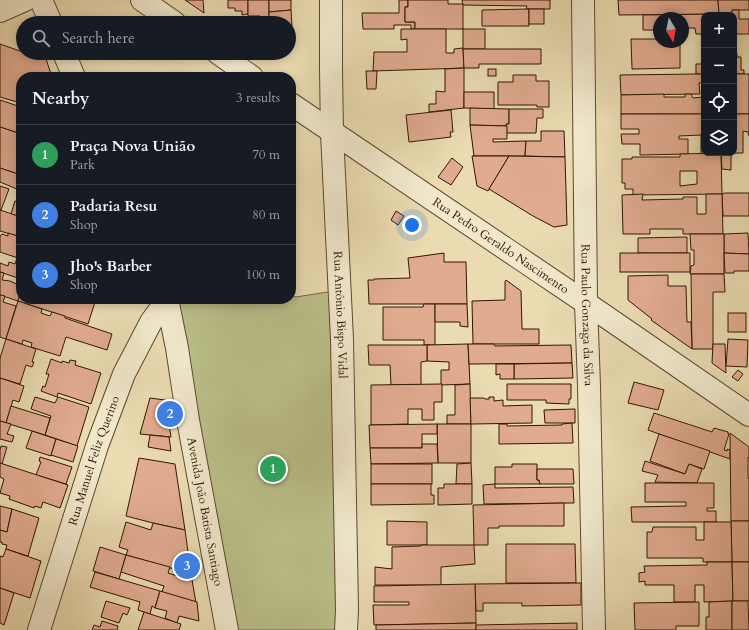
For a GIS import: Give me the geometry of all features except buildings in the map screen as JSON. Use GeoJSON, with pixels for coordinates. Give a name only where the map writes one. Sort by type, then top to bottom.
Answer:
{"type":"FeatureCollection","features":[{"type":"Feature","properties":{"kind":"street"},"geometry":{"type":"LineString","coordinates":[[0,11],[25,0]]}},
{"type":"Feature","properties":{"kind":"street"},"geometry":{"type":"LineString","coordinates":[[41,0],[48,16]]}},
{"type":"Feature","properties":{"kind":"street"},"geometry":{"type":"LineString","coordinates":[[142,0],[165,16]]}},
{"type":"Feature","properties":{"kind":"street","name":"Rua Antônio Bispo Vidal"},"geometry":{"type":"LineString","coordinates":[[331,0],[332,133],[342,339],[347,610],[346,630]]}},
{"type":"Feature","properties":{"kind":"street","name":"Rua Paulo Gonzaga da Silva"},"geometry":{"type":"LineString","coordinates":[[583,0],[586,303],[594,630]]}},
{"type":"Feature","properties":{"kind":"street"},"geometry":{"type":"LineString","coordinates":[[67,60],[72,72]]}},
{"type":"Feature","properties":{"kind":"street"},"geometry":{"type":"LineString","coordinates":[[228,60],[245,72]]}},
{"type":"Feature","properties":{"kind":"street","name":"Rua Pedro Geraldo Nascimento"},"geometry":{"type":"LineString","coordinates":[[296,108],[749,415]]}},
{"type":"Feature","properties":{"kind":"street","name":"Rua Manuel Feliz Querino"},"geometry":{"type":"LineString","coordinates":[[39,630],[97,446],[124,374],[151,322],[164,304]]}},
{"type":"Feature","properties":{"kind":"street","name":"Avenida João Batista Santiago"},"geometry":{"type":"LineString","coordinates":[[168,304],[227,630]]}},
{"type":"Feature","properties":{"kind":"green space"},"geometry":{"type":"Polygon","coordinates":[[[340,290],[346,630],[231,630],[173,304],[296,304],[296,297],[340,290]]]}},
{"type":"Feature","properties":{"kind":"place","name":"Padaria Resu"},"geometry":{"type":"Point","coordinates":[170,414]}},
{"type":"Feature","properties":{"kind":"place","name":"Praça Nova União"},"geometry":{"type":"Point","coordinates":[273,469]}},
{"type":"Feature","properties":{"kind":"place","name":"Jho's Barber"},"geometry":{"type":"Point","coordinates":[187,566]}}]}
